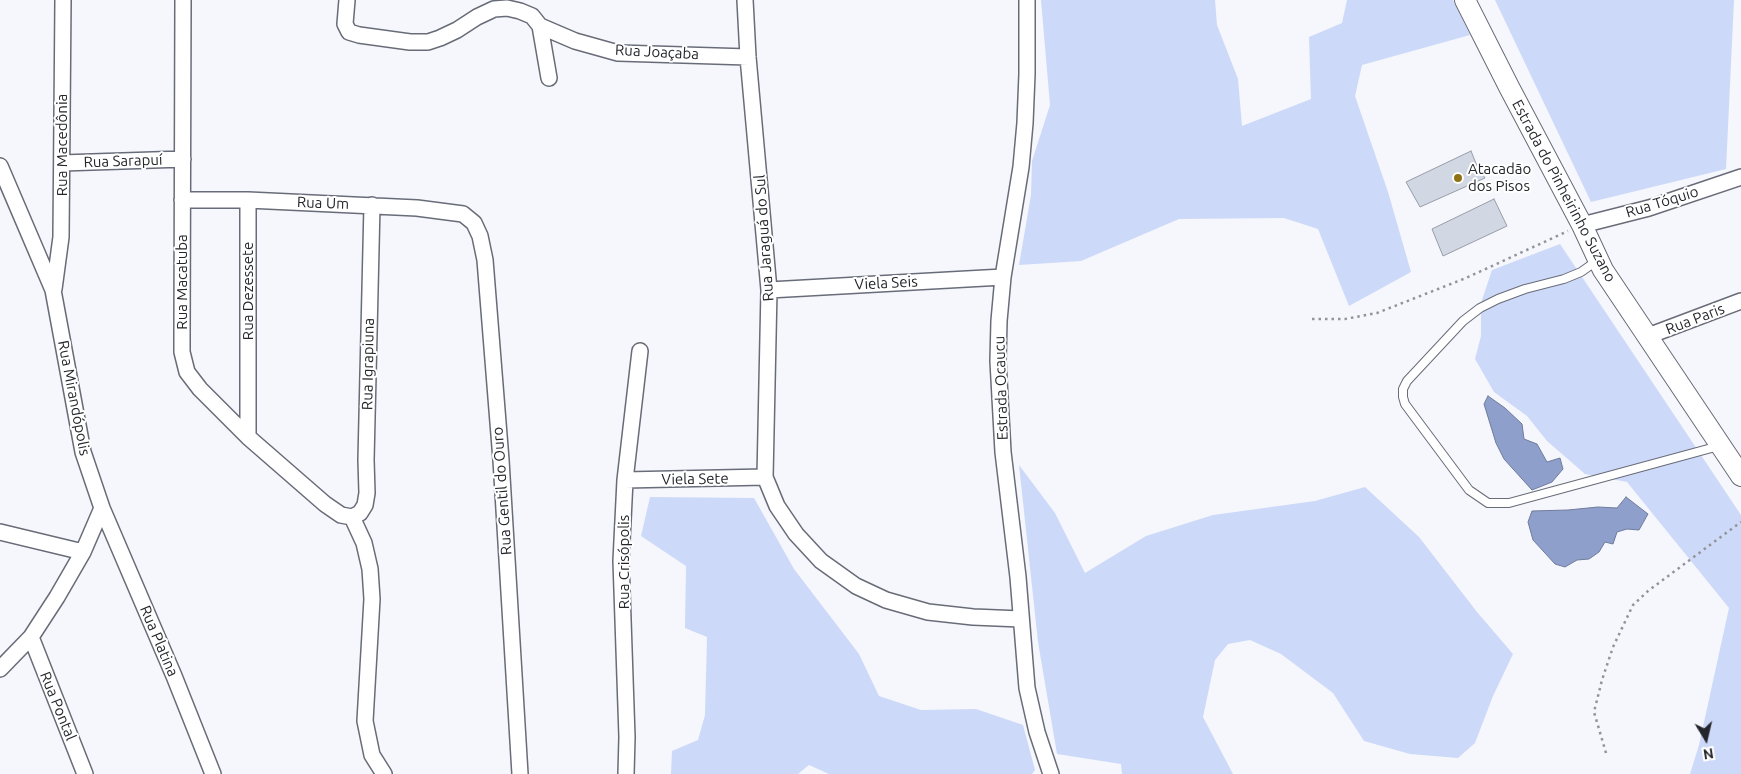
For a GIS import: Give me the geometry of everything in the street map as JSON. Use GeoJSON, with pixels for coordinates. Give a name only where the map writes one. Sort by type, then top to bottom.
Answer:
{"type":"FeatureCollection","features":[{"type":"Feature","properties":{"kind":"main road","name":"Estrada do Pinheirinho Suzano"},"geometry":{"type":"LineString","coordinates":[[1465,0],[1508,87],[1582,225],[1602,270],[1741,476]]}},
{"type":"Feature","properties":{"kind":"street","name":"Rua Macedônia"},"geometry":{"type":"LineString","coordinates":[[53,290],[61,237],[63,0]]}},
{"type":"Feature","properties":{"kind":"street","name":"Rua Macatuba"},"geometry":{"type":"LineString","coordinates":[[183,0],[182,352],[187,372],[200,390],[248,437],[325,504],[341,515],[352,517]]}},
{"type":"Feature","properties":{"kind":"street","name":"Rua Joaçaba"},"geometry":{"type":"LineString","coordinates":[[347,0],[345,24],[349,32],[359,35],[410,42],[428,42],[457,30],[477,17],[494,10],[507,8],[532,16],[540,26],[575,41],[618,53],[748,57]]}},
{"type":"Feature","properties":{"kind":"street","name":"Rua Jaraguá do Sul"},"geometry":{"type":"LineString","coordinates":[[745,0],[748,57],[769,290],[765,477]]}},
{"type":"Feature","properties":{"kind":"street","name":"Estrada Ocaucu"},"geometry":{"type":"LineString","coordinates":[[1026,0],[1027,74],[1024,132],[1021,167],[1003,277],[998,361],[1003,452],[1027,688],[1037,732],[1050,774]]}},
{"type":"Feature","properties":{"kind":"street"},"geometry":{"type":"LineString","coordinates":[[540,26],[549,78]]}},
{"type":"Feature","properties":{"kind":"street","name":"Rua Sarapuí"},"geometry":{"type":"LineString","coordinates":[[62,163],[183,159]]}},
{"type":"Feature","properties":{"kind":"street","name":"Rua Mirandópolis"},"geometry":{"type":"LineString","coordinates":[[0,166],[53,290],[83,452],[102,508]]}},
{"type":"Feature","properties":{"kind":"street","name":"Rua Tóquio"},"geometry":{"type":"LineString","coordinates":[[1582,225],[1649,208],[1741,177]]}},
{"type":"Feature","properties":{"kind":"street","name":"Rua Um"},"geometry":{"type":"LineString","coordinates":[[182,200],[248,200],[372,205],[445,210],[463,214]]}},
{"type":"Feature","properties":{"kind":"street","name":"Rua Dezessete"},"geometry":{"type":"LineString","coordinates":[[248,200],[248,437]]}},
{"type":"Feature","properties":{"kind":"street","name":"Rua Igrapiuna"},"geometry":{"type":"LineString","coordinates":[[352,517],[360,513],[365,505],[367,493],[366,460],[372,205]]}},
{"type":"Feature","properties":{"kind":"street","name":"Rua Gentil do Ouro"},"geometry":{"type":"LineString","coordinates":[[463,214],[474,223],[480,236],[485,260],[501,460],[520,774]]}},
{"type":"Feature","properties":{"kind":"street"},"geometry":{"type":"LineString","coordinates":[[34,243],[61,237]]}},
{"type":"Feature","properties":{"kind":"street","name":"Viela Seis"},"geometry":{"type":"LineString","coordinates":[[769,290],[1003,277]]}},
{"type":"Feature","properties":{"kind":"street","name":"Rua Paris"},"geometry":{"type":"LineString","coordinates":[[1648,336],[1741,301]]}},
{"type":"Feature","properties":{"kind":"street","name":"Rua Crisópolis"},"geometry":{"type":"LineString","coordinates":[[626,774],[627,738],[621,561],[625,480],[640,351]]}},
{"type":"Feature","properties":{"kind":"street"},"geometry":{"type":"LineString","coordinates":[[765,477],[776,506],[796,534],[821,562],[856,586],[886,600],[928,612],[972,617],[1021,618]]}},
{"type":"Feature","properties":{"kind":"street","name":"Viela Sete"},"geometry":{"type":"LineString","coordinates":[[625,480],[765,477]]}},
{"type":"Feature","properties":{"kind":"street"},"geometry":{"type":"LineString","coordinates":[[0,669],[31,637],[84,552],[102,508]]}},
{"type":"Feature","properties":{"kind":"street","name":"Rua Platina"},"geometry":{"type":"LineString","coordinates":[[102,508],[214,774]]}},
{"type":"Feature","properties":{"kind":"street"},"geometry":{"type":"LineString","coordinates":[[352,517],[364,543],[372,589],[365,721],[372,755],[384,774]]}},
{"type":"Feature","properties":{"kind":"street"},"geometry":{"type":"LineString","coordinates":[[0,532],[84,552]]}},
{"type":"Feature","properties":{"kind":"street","name":"Rua Pontal"},"geometry":{"type":"LineString","coordinates":[[31,637],[85,774]]}},
{"type":"Feature","properties":{"kind":"lane"},"geometry":{"type":"LineString","coordinates":[[1598,260],[1581,272],[1564,279],[1525,289],[1480,308],[1463,321],[1407,381],[1403,389],[1405,404],[1469,490],[1488,503],[1509,503],[1721,445]]}},
{"type":"Feature","properties":{"kind":"path"},"geometry":{"type":"LineString","coordinates":[[1312,319],[1345,318],[1377,313],[1466,278],[1582,225]]}},
{"type":"Feature","properties":{"kind":"path"},"geometry":{"type":"LineString","coordinates":[[1606,753],[1594,712],[1612,647],[1633,605],[1648,591],[1741,522]]}},
{"type":"Feature","properties":{"kind":"shaded area"},"geometry":{"type":"Polygon","coordinates":[[[1041,0],[1215,0],[1217,25],[1238,79],[1242,126],[1311,99],[1309,37],[1342,23],[1347,0],[1453,0],[1470,35],[1362,65],[1355,96],[1388,192],[1411,272],[1349,306],[1318,229],[1284,218],[1179,219],[1081,261],[1019,265],[1031,195],[1032,161],[1050,105],[1041,0]]]}},
{"type":"Feature","properties":{"kind":"shaded area"},"geometry":{"type":"Polygon","coordinates":[[[1495,0],[1734,0],[1726,169],[1591,202],[1495,0]]]}},
{"type":"Feature","properties":{"kind":"shaded area"},"geometry":{"type":"Polygon","coordinates":[[[1560,244],[1741,515],[1741,774],[1690,774],[1699,745],[1729,608],[1627,482],[1585,474],[1547,441],[1527,416],[1494,392],[1475,359],[1481,336],[1481,303],[1492,270],[1560,244]]]}},
{"type":"Feature","properties":{"kind":"shaded area"},"geometry":{"type":"Polygon","coordinates":[[[1488,396],[1505,408],[1522,424],[1524,439],[1537,444],[1547,462],[1560,458],[1563,469],[1552,482],[1532,490],[1504,459],[1496,443],[1484,404],[1488,396]]]}},
{"type":"Feature","properties":{"kind":"shaded area"},"geometry":{"type":"Polygon","coordinates":[[[1019,465],[1055,513],[1085,573],[1146,536],[1213,515],[1315,501],[1365,487],[1419,537],[1477,612],[1513,654],[1493,696],[1475,743],[1458,758],[1410,754],[1364,741],[1333,693],[1281,654],[1250,640],[1228,644],[1215,660],[1203,717],[1233,774],[1122,774],[1121,764],[1057,754],[1038,642],[1019,465]]]}},
{"type":"Feature","properties":{"kind":"shaded area"},"geometry":{"type":"Polygon","coordinates":[[[650,497],[754,498],[794,569],[859,654],[879,696],[921,710],[976,709],[1023,725],[1035,770],[1032,774],[829,774],[809,765],[798,774],[671,774],[672,751],[698,740],[705,715],[707,637],[685,628],[686,566],[641,536],[650,497]]]}},
{"type":"Feature","properties":{"kind":"shaded area"},"geometry":{"type":"Polygon","coordinates":[[[1626,497],[1648,514],[1639,530],[1627,529],[1617,532],[1613,544],[1605,542],[1599,552],[1589,559],[1577,560],[1565,567],[1555,564],[1533,540],[1528,522],[1532,511],[1598,507],[1617,508],[1626,497]]]}},
{"type":"Feature","properties":{"kind":"building"},"geometry":{"type":"Polygon","coordinates":[[[1471,151],[1477,166],[1485,178],[1420,207],[1406,182],[1471,151]]]}},
{"type":"Feature","properties":{"kind":"building"},"geometry":{"type":"Polygon","coordinates":[[[1494,199],[1507,226],[1443,256],[1432,229],[1494,199]]]}},
{"type":"Feature","properties":{"kind":"place","name":"Atacadão dos Pisos"},"geometry":{"type":"Point","coordinates":[1458,178]}}]}
